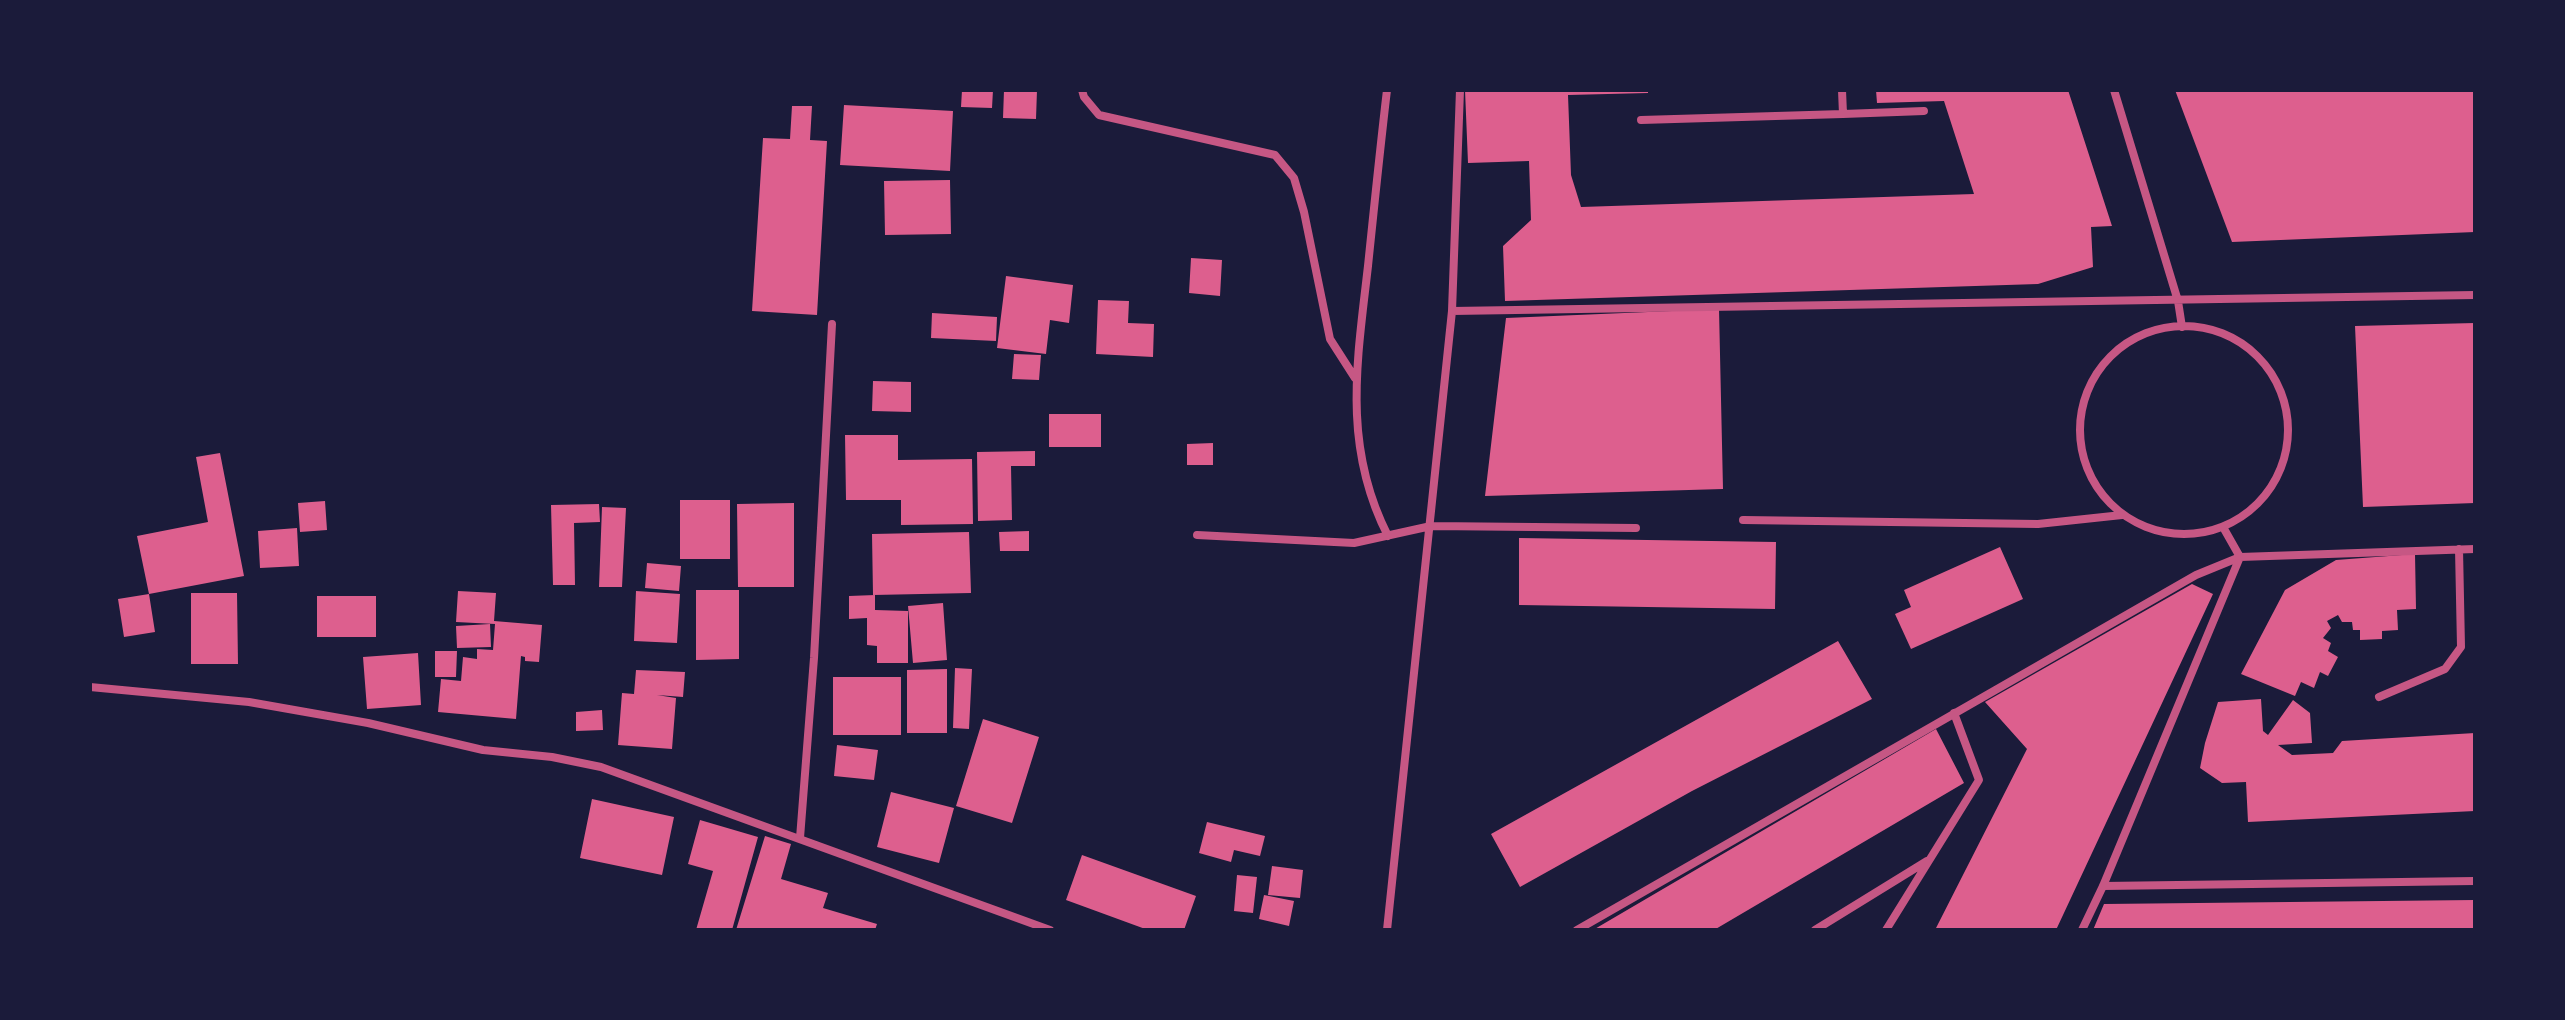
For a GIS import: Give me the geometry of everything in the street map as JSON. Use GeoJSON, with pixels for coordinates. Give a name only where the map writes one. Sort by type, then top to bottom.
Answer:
{"type":"FeatureCollection","features":[{"type":"Feature","properties":{"kind":"street"},"geometry":{"type":"LineString","coordinates":[[1082,90],[1099,115],[1275,155],[1294,178],[1330,339],[1356,378]]}},
{"type":"Feature","properties":{"kind":"street"},"geometry":{"type":"LineString","coordinates":[[1387,90],[1356,378],[1359,449],[1372,505],[1388,536]]}},
{"type":"Feature","properties":{"kind":"street"},"geometry":{"type":"LineString","coordinates":[[1387,930],[1452,311],[1460,90]]}},
{"type":"Feature","properties":{"kind":"street"},"geometry":{"type":"LineString","coordinates":[[1842,90],[1843,114]]}},
{"type":"Feature","properties":{"kind":"street"},"geometry":{"type":"LineString","coordinates":[[2114,90],[2178,301],[2182,327]]}},
{"type":"Feature","properties":{"kind":"street"},"geometry":{"type":"LineString","coordinates":[[1641,120],[1924,111]]}},
{"type":"Feature","properties":{"kind":"street"},"geometry":{"type":"LineString","coordinates":[[1452,311],[2475,295]]}},
{"type":"Feature","properties":{"kind":"street"},"geometry":{"type":"LineString","coordinates":[[800,838],[814,658],[832,324]]}},
{"type":"Feature","properties":{"kind":"street"},"geometry":{"type":"LineString","coordinates":[[2174,326],[2182,327],[2208,328],[2238,341],[2264,362],[2281,390],[2289,422],[2286,455],[2273,485],[2251,510],[2223,527],[2191,534],[2155,530],[2122,515],[2098,488],[2082,456],[2080,420],[2089,385],[2110,356],[2140,335],[2174,326]]}},
{"type":"Feature","properties":{"kind":"street"},"geometry":{"type":"LineString","coordinates":[[1743,520],[2038,524],[2122,515]]}},
{"type":"Feature","properties":{"kind":"street"},"geometry":{"type":"LineString","coordinates":[[1197,535],[1354,543],[1431,526],[1636,528]]}},
{"type":"Feature","properties":{"kind":"street"},"geometry":{"type":"LineString","coordinates":[[2223,527],[2240,557]]}},
{"type":"Feature","properties":{"kind":"street"},"geometry":{"type":"LineString","coordinates":[[2379,697],[2445,669],[2461,647],[2459,549]]}},
{"type":"Feature","properties":{"kind":"street"},"geometry":{"type":"LineString","coordinates":[[1577,930],[2172,589],[2240,557],[2475,549]]}},
{"type":"Feature","properties":{"kind":"street"},"geometry":{"type":"LineString","coordinates":[[2082,930],[2240,557]]}},
{"type":"Feature","properties":{"kind":"street"},"geometry":{"type":"LineString","coordinates":[[90,687],[249,702],[368,723],[483,750],[552,757],[601,767],[1050,930]]}},
{"type":"Feature","properties":{"kind":"street"},"geometry":{"type":"LineString","coordinates":[[1886,930],[1979,780],[1954,713]]}},
{"type":"Feature","properties":{"kind":"street"},"geometry":{"type":"LineString","coordinates":[[1815,930],[1930,859]]}},
{"type":"Feature","properties":{"kind":"street"},"geometry":{"type":"LineString","coordinates":[[2103,886],[2475,881]]}},
{"type":"Feature","properties":{"kind":"building"},"geometry":{"type":"Polygon","coordinates":[[[962,90],[993,90],[992,108],[961,107],[962,90]]]}},
{"type":"Feature","properties":{"kind":"building"},"geometry":{"type":"Polygon","coordinates":[[[1004,90],[1037,90],[1036,119],[1003,118],[1004,90]]]}},
{"type":"Feature","properties":{"kind":"building"},"geometry":{"type":"Polygon","coordinates":[[[1465,90],[1648,90],[1648,93],[1568,95],[1571,175],[1581,207],[1974,194],[1944,101],[1877,103],[1876,90],[2068,90],[2112,226],[2091,227],[2093,267],[2038,284],[1505,301],[1503,246],[1531,220],[1529,161],[1468,163],[1465,90]]]}},
{"type":"Feature","properties":{"kind":"building"},"geometry":{"type":"Polygon","coordinates":[[[2175,90],[2475,90],[2475,232],[2232,242],[2175,90]]]}},
{"type":"Feature","properties":{"kind":"building"},"geometry":{"type":"Polygon","coordinates":[[[844,105],[953,111],[950,171],[840,165],[844,105]]]}},
{"type":"Feature","properties":{"kind":"building"},"geometry":{"type":"Polygon","coordinates":[[[792,106],[812,106],[810,140],[827,141],[817,315],[752,311],[763,138],[790,139],[792,106]]]}},
{"type":"Feature","properties":{"kind":"building"},"geometry":{"type":"Polygon","coordinates":[[[950,180],[951,234],[885,235],[884,181],[950,180]]]}},
{"type":"Feature","properties":{"kind":"building"},"geometry":{"type":"Polygon","coordinates":[[[1191,258],[1222,260],[1220,296],[1189,293],[1191,258]]]}},
{"type":"Feature","properties":{"kind":"building"},"geometry":{"type":"Polygon","coordinates":[[[1006,276],[1073,285],[1069,323],[1050,320],[1046,354],[997,348],[1006,276]]]}},
{"type":"Feature","properties":{"kind":"building"},"geometry":{"type":"Polygon","coordinates":[[[1098,300],[1129,301],[1128,323],[1154,324],[1153,357],[1096,354],[1098,300]]]}},
{"type":"Feature","properties":{"kind":"building"},"geometry":{"type":"Polygon","coordinates":[[[1719,309],[1723,489],[1485,496],[1506,318],[1719,309]]]}},
{"type":"Feature","properties":{"kind":"building"},"geometry":{"type":"Polygon","coordinates":[[[932,313],[997,317],[996,341],[931,338],[932,313]]]}},
{"type":"Feature","properties":{"kind":"building"},"geometry":{"type":"Polygon","coordinates":[[[2475,323],[2475,503],[2363,507],[2355,326],[2475,323]]]}},
{"type":"Feature","properties":{"kind":"building"},"geometry":{"type":"Polygon","coordinates":[[[1014,354],[1041,355],[1039,380],[1012,379],[1014,354]]]}},
{"type":"Feature","properties":{"kind":"building"},"geometry":{"type":"Polygon","coordinates":[[[873,381],[911,382],[911,412],[872,411],[873,381]]]}},
{"type":"Feature","properties":{"kind":"building"},"geometry":{"type":"Polygon","coordinates":[[[1049,414],[1101,414],[1101,447],[1049,447],[1049,414]]]}},
{"type":"Feature","properties":{"kind":"building"},"geometry":{"type":"Polygon","coordinates":[[[845,435],[898,435],[898,460],[972,459],[973,524],[901,525],[901,500],[846,500],[845,435]]]}},
{"type":"Feature","properties":{"kind":"building"},"geometry":{"type":"Polygon","coordinates":[[[1213,443],[1213,465],[1187,465],[1187,444],[1213,443]]]}},
{"type":"Feature","properties":{"kind":"building"},"geometry":{"type":"Polygon","coordinates":[[[1035,451],[1035,466],[1011,466],[1012,520],[978,521],[977,452],[1035,451]]]}},
{"type":"Feature","properties":{"kind":"building"},"geometry":{"type":"Polygon","coordinates":[[[220,453],[244,576],[149,594],[137,536],[208,522],[196,457],[220,453]]]}},
{"type":"Feature","properties":{"kind":"building"},"geometry":{"type":"Polygon","coordinates":[[[680,500],[730,500],[730,559],[680,559],[680,500]]]}},
{"type":"Feature","properties":{"kind":"building"},"geometry":{"type":"Polygon","coordinates":[[[325,501],[327,530],[300,532],[298,503],[325,501]]]}},
{"type":"Feature","properties":{"kind":"building"},"geometry":{"type":"Polygon","coordinates":[[[794,503],[794,587],[738,587],[737,504],[794,503]]]}},
{"type":"Feature","properties":{"kind":"building"},"geometry":{"type":"Polygon","coordinates":[[[599,504],[600,522],[574,523],[575,585],[553,585],[551,505],[599,504]]]}},
{"type":"Feature","properties":{"kind":"building"},"geometry":{"type":"Polygon","coordinates":[[[602,507],[626,508],[622,587],[599,587],[602,507]]]}},
{"type":"Feature","properties":{"kind":"building"},"geometry":{"type":"Polygon","coordinates":[[[297,528],[299,566],[260,568],[258,531],[297,528]]]}},
{"type":"Feature","properties":{"kind":"building"},"geometry":{"type":"Polygon","coordinates":[[[1029,531],[1029,551],[1000,551],[999,532],[1029,531]]]}},
{"type":"Feature","properties":{"kind":"building"},"geometry":{"type":"Polygon","coordinates":[[[969,532],[971,593],[873,595],[872,534],[969,532]]]}},
{"type":"Feature","properties":{"kind":"building"},"geometry":{"type":"Polygon","coordinates":[[[1519,538],[1776,542],[1775,609],[1519,605],[1519,538]]]}},
{"type":"Feature","properties":{"kind":"building"},"geometry":{"type":"Polygon","coordinates":[[[2000,547],[2023,599],[1911,649],[1895,614],[1911,607],[1904,590],[2000,547]]]}},
{"type":"Feature","properties":{"kind":"building"},"geometry":{"type":"Polygon","coordinates":[[[2415,554],[2416,609],[2397,610],[2398,630],[2382,631],[2382,639],[2360,640],[2360,630],[2353,630],[2352,622],[2342,622],[2338,615],[2327,621],[2331,628],[2323,638],[2331,643],[2328,651],[2338,657],[2328,676],[2320,672],[2314,688],[2301,682],[2295,696],[2241,674],[2285,590],[2336,560],[2415,554]]]}},
{"type":"Feature","properties":{"kind":"building"},"geometry":{"type":"Polygon","coordinates":[[[647,563],[681,566],[679,591],[645,588],[647,563]]]}},
{"type":"Feature","properties":{"kind":"building"},"geometry":{"type":"Polygon","coordinates":[[[2192,584],[2213,594],[2056,930],[1935,930],[2027,749],[1985,702],[2192,584]]]}},
{"type":"Feature","properties":{"kind":"building"},"geometry":{"type":"Polygon","coordinates":[[[696,590],[739,590],[739,659],[696,660],[696,590]]]}},
{"type":"Feature","properties":{"kind":"building"},"geometry":{"type":"Polygon","coordinates":[[[458,591],[496,593],[494,621],[542,625],[539,662],[525,661],[525,657],[521,656],[516,719],[438,712],[441,679],[461,681],[463,657],[477,659],[477,649],[493,650],[495,624],[456,622],[458,591]]]}},
{"type":"Feature","properties":{"kind":"building"},"geometry":{"type":"Polygon","coordinates":[[[636,591],[680,594],[677,643],[634,641],[636,591]]]}},
{"type":"Feature","properties":{"kind":"building"},"geometry":{"type":"Polygon","coordinates":[[[191,593],[237,593],[238,664],[191,664],[191,593]]]}},
{"type":"Feature","properties":{"kind":"building"},"geometry":{"type":"Polygon","coordinates":[[[149,594],[155,632],[124,637],[118,599],[149,594]]]}},
{"type":"Feature","properties":{"kind":"building"},"geometry":{"type":"Polygon","coordinates":[[[875,595],[875,610],[908,611],[908,663],[877,663],[877,646],[867,645],[867,618],[849,619],[849,596],[875,595]]]}},
{"type":"Feature","properties":{"kind":"building"},"geometry":{"type":"Polygon","coordinates":[[[317,596],[376,596],[376,637],[317,637],[317,596]]]}},
{"type":"Feature","properties":{"kind":"building"},"geometry":{"type":"Polygon","coordinates":[[[943,603],[947,660],[913,663],[908,606],[943,603]]]}},
{"type":"Feature","properties":{"kind":"building"},"geometry":{"type":"Polygon","coordinates":[[[490,624],[491,647],[457,648],[456,626],[490,624]]]}},
{"type":"Feature","properties":{"kind":"building"},"geometry":{"type":"Polygon","coordinates":[[[1838,641],[1872,699],[1692,791],[1520,887],[1491,834],[1838,641]]]}},
{"type":"Feature","properties":{"kind":"building"},"geometry":{"type":"Polygon","coordinates":[[[435,651],[457,651],[456,677],[435,677],[435,651]]]}},
{"type":"Feature","properties":{"kind":"building"},"geometry":{"type":"Polygon","coordinates":[[[418,653],[421,705],[367,709],[363,657],[418,653]]]}},
{"type":"Feature","properties":{"kind":"building"},"geometry":{"type":"Polygon","coordinates":[[[955,668],[972,669],[969,729],[953,728],[955,668]]]}},
{"type":"Feature","properties":{"kind":"building"},"geometry":{"type":"Polygon","coordinates":[[[947,669],[947,733],[907,733],[907,670],[947,669]]]}},
{"type":"Feature","properties":{"kind":"building"},"geometry":{"type":"Polygon","coordinates":[[[636,670],[685,672],[683,697],[657,695],[676,698],[672,749],[618,745],[622,693],[634,694],[636,670]]]}},
{"type":"Feature","properties":{"kind":"building"},"geometry":{"type":"Polygon","coordinates":[[[833,677],[901,677],[901,735],[833,735],[833,677]]]}},
{"type":"Feature","properties":{"kind":"building"},"geometry":{"type":"Polygon","coordinates":[[[2261,699],[2263,731],[2268,735],[2293,700],[2310,713],[2312,743],[2278,745],[2292,755],[2333,753],[2342,741],[2475,733],[2475,811],[2248,822],[2246,782],[2222,783],[2200,768],[2218,702],[2261,699]]]}},
{"type":"Feature","properties":{"kind":"building"},"geometry":{"type":"Polygon","coordinates":[[[602,710],[603,730],[576,731],[576,712],[602,710]]]}},
{"type":"Feature","properties":{"kind":"building"},"geometry":{"type":"Polygon","coordinates":[[[983,719],[1039,737],[1012,823],[956,806],[983,719]]]}},
{"type":"Feature","properties":{"kind":"building"},"geometry":{"type":"Polygon","coordinates":[[[1936,729],[1964,783],[1714,930],[1593,930],[1936,729]]]}},
{"type":"Feature","properties":{"kind":"building"},"geometry":{"type":"Polygon","coordinates":[[[837,745],[878,750],[874,780],[834,776],[837,745]]]}},
{"type":"Feature","properties":{"kind":"building"},"geometry":{"type":"Polygon","coordinates":[[[891,792],[954,808],[939,863],[877,847],[891,792]]]}},
{"type":"Feature","properties":{"kind":"building"},"geometry":{"type":"Polygon","coordinates":[[[592,799],[674,817],[662,875],[580,858],[592,799]]]}},
{"type":"Feature","properties":{"kind":"building"},"geometry":{"type":"Polygon","coordinates":[[[700,820],[758,837],[732,930],[696,930],[713,871],[688,864],[700,820]]]}},
{"type":"Feature","properties":{"kind":"building"},"geometry":{"type":"Polygon","coordinates":[[[1207,822],[1265,836],[1260,856],[1234,850],[1231,862],[1199,853],[1207,822]]]}},
{"type":"Feature","properties":{"kind":"building"},"geometry":{"type":"Polygon","coordinates":[[[765,836],[791,844],[781,879],[828,893],[823,908],[877,924],[875,930],[736,930],[765,836]]]}},
{"type":"Feature","properties":{"kind":"building"},"geometry":{"type":"Polygon","coordinates":[[[1082,855],[1196,896],[1184,930],[1148,930],[1066,900],[1082,855]]]}},
{"type":"Feature","properties":{"kind":"building"},"geometry":{"type":"Polygon","coordinates":[[[1272,866],[1303,870],[1300,898],[1268,895],[1272,866]]]}},
{"type":"Feature","properties":{"kind":"building"},"geometry":{"type":"Polygon","coordinates":[[[1237,875],[1257,877],[1253,913],[1234,911],[1237,875]]]}},
{"type":"Feature","properties":{"kind":"building"},"geometry":{"type":"Polygon","coordinates":[[[1264,895],[1294,901],[1289,926],[1259,919],[1264,895]]]}},
{"type":"Feature","properties":{"kind":"building"},"geometry":{"type":"Polygon","coordinates":[[[2475,900],[2475,930],[2093,930],[2104,904],[2475,900]]]}}]}
